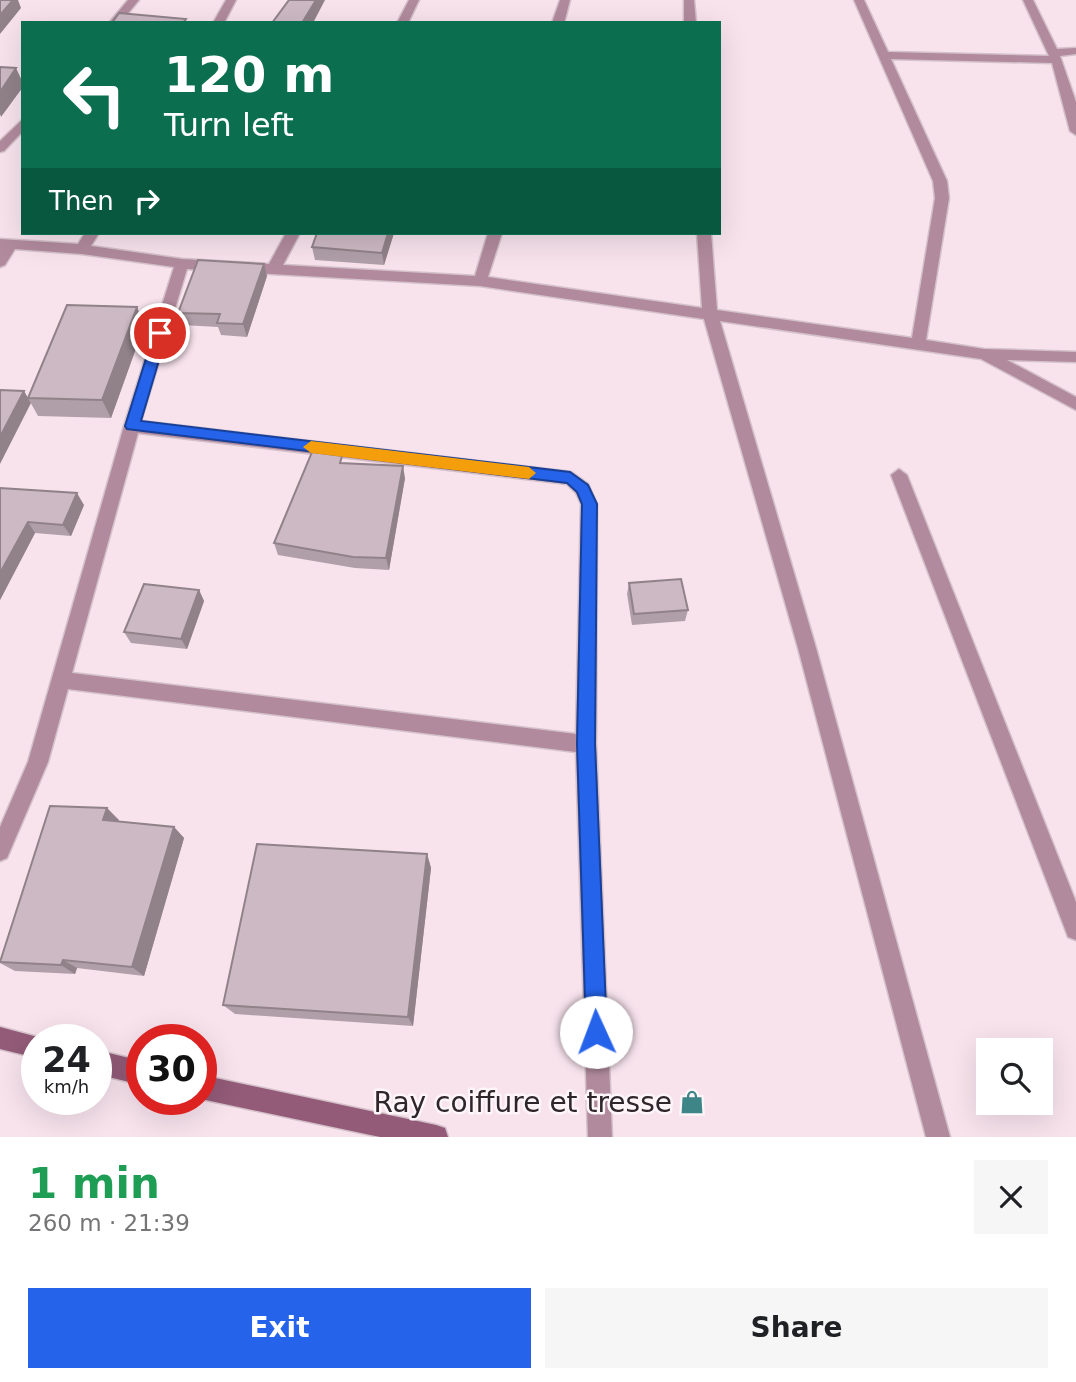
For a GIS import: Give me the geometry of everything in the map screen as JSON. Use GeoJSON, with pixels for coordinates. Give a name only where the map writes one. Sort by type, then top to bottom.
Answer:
{"type":"FeatureCollection","features":[{"type":"Feature","properties":{"kind":"main road"},"geometry":{"type":"LineString","coordinates":[[0,1038],[21,1043]]}},
{"type":"Feature","properties":{"kind":"main road"},"geometry":{"type":"LineString","coordinates":[[217,1091],[385,1132],[436,1137]]}},
{"type":"Feature","properties":{"kind":"street"},"geometry":{"type":"LineString","coordinates":[[116,21],[134,0]]}},
{"type":"Feature","properties":{"kind":"street"},"geometry":{"type":"LineString","coordinates":[[219,21],[231,0]]}},
{"type":"Feature","properties":{"kind":"street"},"geometry":{"type":"LineString","coordinates":[[403,21],[414,0]]}},
{"type":"Feature","properties":{"kind":"street"},"geometry":{"type":"LineString","coordinates":[[559,21],[565,0]]}},
{"type":"Feature","properties":{"kind":"street"},"geometry":{"type":"LineString","coordinates":[[689,0],[690,21]]}},
{"type":"Feature","properties":{"kind":"street"},"geometry":{"type":"LineString","coordinates":[[859,0],[940,181],[942,198],[918,344]]}},
{"type":"Feature","properties":{"kind":"street"},"geometry":{"type":"LineString","coordinates":[[1028,0],[1073,96],[1076,131]]}},
{"type":"Feature","properties":{"kind":"street"},"geometry":{"type":"LineString","coordinates":[[882,55],[1057,57],[1076,51]]}},
{"type":"Feature","properties":{"kind":"street"},"geometry":{"type":"LineString","coordinates":[[0,148],[21,125]]}},
{"type":"Feature","properties":{"kind":"street"},"geometry":{"type":"LineString","coordinates":[[82,249],[91,235]]}},
{"type":"Feature","properties":{"kind":"street"},"geometry":{"type":"LineString","coordinates":[[274,269],[292,235]]}},
{"type":"Feature","properties":{"kind":"street"},"geometry":{"type":"LineString","coordinates":[[480,281],[494,235]]}},
{"type":"Feature","properties":{"kind":"street"},"geometry":{"type":"LineString","coordinates":[[704,235],[710,313],[807,648],[938,1137]]}},
{"type":"Feature","properties":{"kind":"street"},"geometry":{"type":"LineString","coordinates":[[0,262],[5,244],[82,249],[182,264],[480,281],[984,354],[1076,357]]}},
{"type":"Feature","properties":{"kind":"street"},"geometry":{"type":"LineString","coordinates":[[0,851],[38,762],[132,426],[182,264]]}},
{"type":"Feature","properties":{"kind":"street"},"geometry":{"type":"LineString","coordinates":[[984,354],[1076,404]]}},
{"type":"Feature","properties":{"kind":"street"},"geometry":{"type":"LineString","coordinates":[[132,426],[557,476],[576,482],[589,504],[586,744],[600,1137]]}},
{"type":"Feature","properties":{"kind":"street"},"geometry":{"type":"LineString","coordinates":[[899,475],[1076,929]]}},
{"type":"Feature","properties":{"kind":"street"},"geometry":{"type":"LineString","coordinates":[[60,680],[586,744]]}},
{"type":"Feature","properties":{"kind":"building"},"geometry":{"type":"Polygon","coordinates":[[[0,0],[13,0],[0,15],[0,0]]]}},
{"type":"Feature","properties":{"kind":"building"},"geometry":{"type":"Polygon","coordinates":[[[289,0],[316,0],[303,21],[273,21],[289,0]]]}},
{"type":"Feature","properties":{"kind":"building"},"geometry":{"type":"Polygon","coordinates":[[[119,13],[186,19],[184,21],[113,21],[119,13]]]}},
{"type":"Feature","properties":{"kind":"building"},"geometry":{"type":"Polygon","coordinates":[[[0,67],[16,68],[0,92],[0,67]]]}},
{"type":"Feature","properties":{"kind":"building"},"geometry":{"type":"Polygon","coordinates":[[[316,235],[387,235],[382,253],[312,247],[316,235]]]}},
{"type":"Feature","properties":{"kind":"building"},"geometry":{"type":"Polygon","coordinates":[[[198,260],[264,264],[243,324],[217,323],[220,314],[178,313],[198,260]]]}},
{"type":"Feature","properties":{"kind":"building"},"geometry":{"type":"Polygon","coordinates":[[[67,305],[137,307],[102,400],[28,398],[67,305]]]}},
{"type":"Feature","properties":{"kind":"building"},"geometry":{"type":"Polygon","coordinates":[[[0,390],[24,391],[0,437],[0,390]]]}},
{"type":"Feature","properties":{"kind":"building"},"geometry":{"type":"Polygon","coordinates":[[[312,452],[342,456],[340,463],[403,466],[386,558],[353,557],[274,543],[312,452]]]}},
{"type":"Feature","properties":{"kind":"building"},"geometry":{"type":"Polygon","coordinates":[[[0,488],[77,493],[63,525],[28,522],[0,573],[0,488]]]}},
{"type":"Feature","properties":{"kind":"building"},"geometry":{"type":"Polygon","coordinates":[[[681,579],[688,610],[634,614],[629,583],[681,579]]]}},
{"type":"Feature","properties":{"kind":"building"},"geometry":{"type":"Polygon","coordinates":[[[144,584],[199,590],[181,639],[124,632],[144,584]]]}},
{"type":"Feature","properties":{"kind":"building"},"geometry":{"type":"Polygon","coordinates":[[[50,806],[107,808],[103,820],[174,827],[132,967],[63,960],[61,965],[0,962],[50,806]]]}},
{"type":"Feature","properties":{"kind":"building"},"geometry":{"type":"Polygon","coordinates":[[[257,844],[427,854],[408,1017],[223,1005],[257,844]]]}},
{"type":"Feature","properties":{"kind":"slow traffic"},"geometry":{"type":"LineString","coordinates":[[311,447],[529,473]]}},
{"type":"Feature","properties":{"kind":"place","name":"Ray coiffure et tresse"},"geometry":{"type":"Point","coordinates":[692,1102]}},
{"type":"Feature","properties":{"kind":"route"},"geometry":{"type":"LineString","coordinates":[[160,333],[132,426],[570,478],[582,489],[589,504],[586,744],[596,1032]]}}]}
